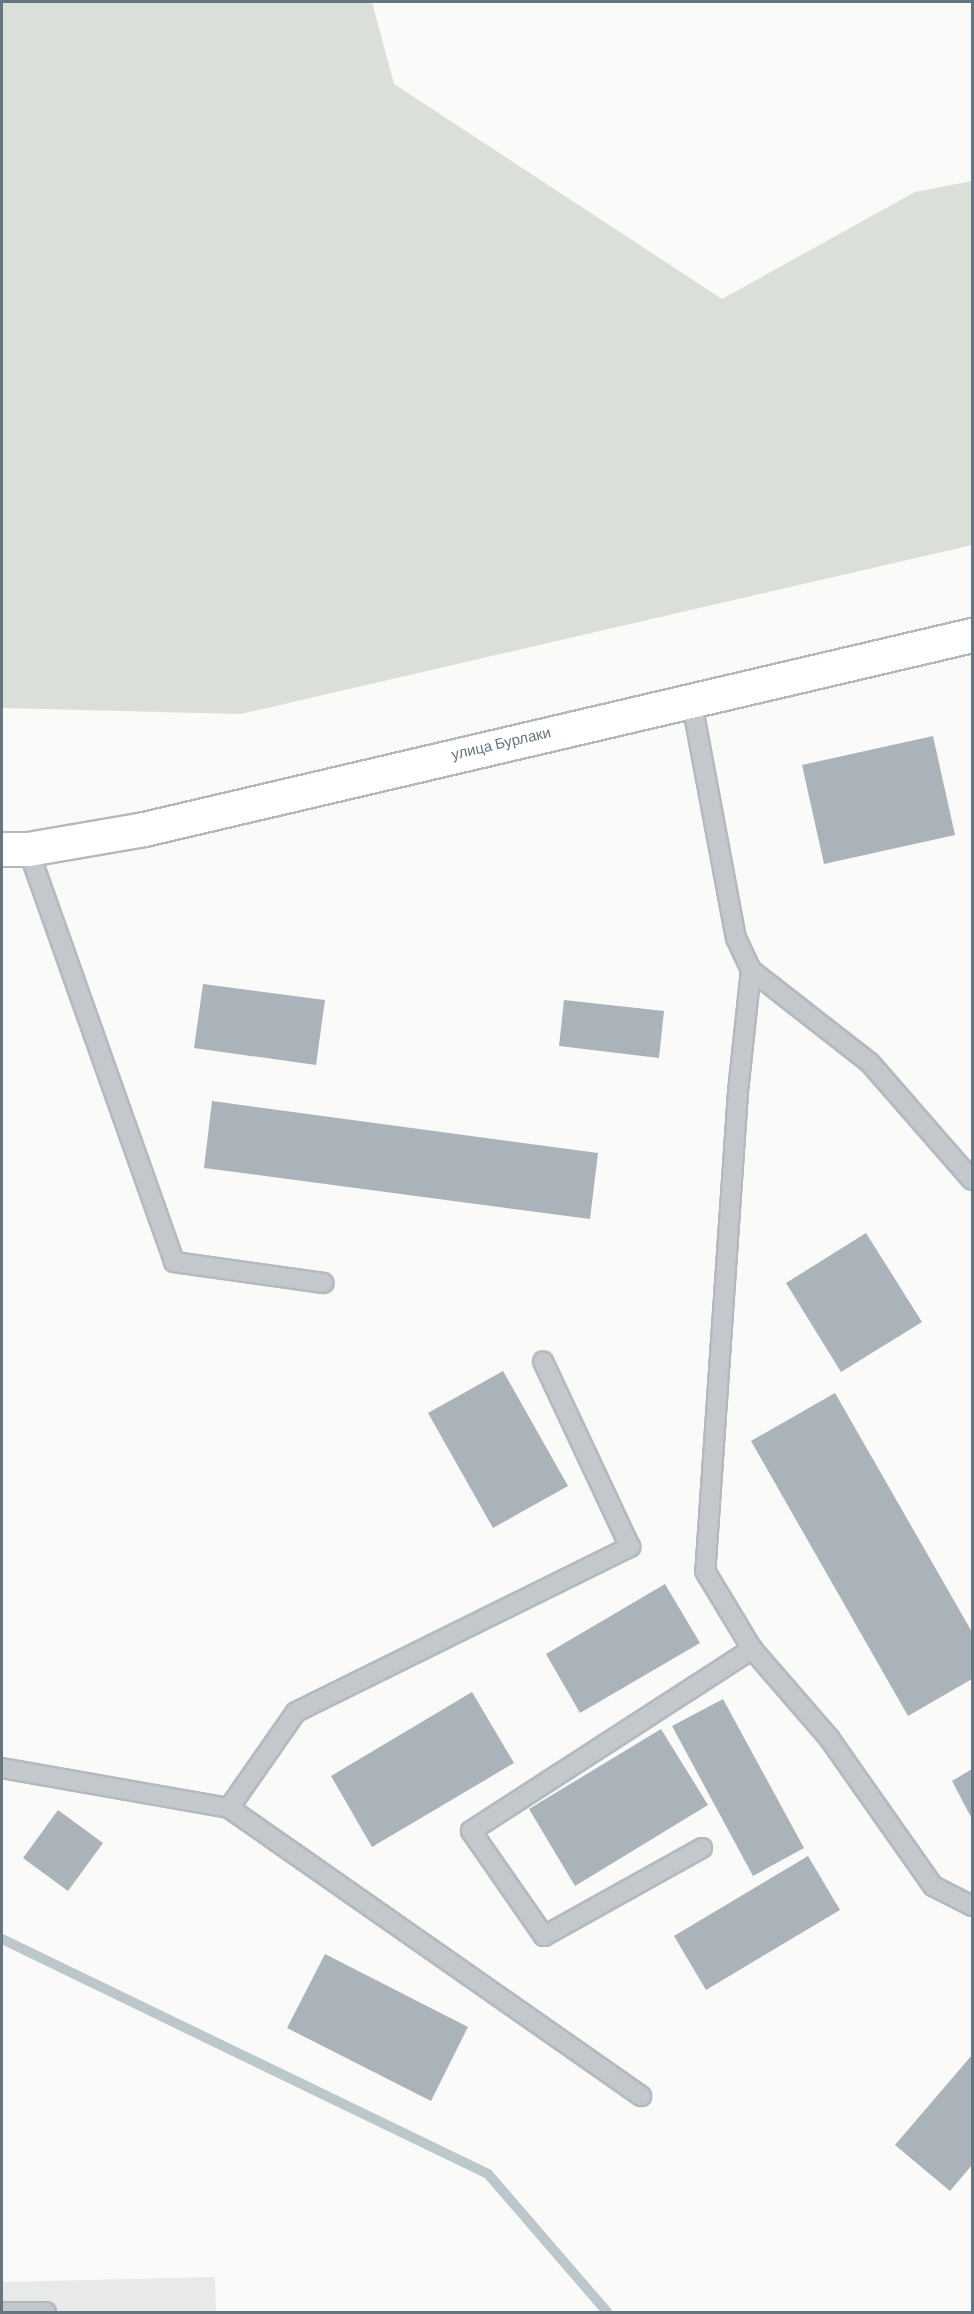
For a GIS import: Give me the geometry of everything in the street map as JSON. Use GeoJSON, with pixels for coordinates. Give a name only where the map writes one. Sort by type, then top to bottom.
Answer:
{"type":"FeatureCollection","features":[{"type":"Feature","properties":{"kind":"street","name":"улица Бурлаки"},"geometry":{"type":"LineString","coordinates":[[15,849],[144,828],[972,634]]}},
{"type":"Feature","properties":{"kind":"lane"},"geometry":{"type":"LineString","coordinates":[[691,698],[736,938],[751,970],[870,1062],[972,1179]]}},
{"type":"Feature","properties":{"kind":"lane"},"geometry":{"type":"LineString","coordinates":[[15,849],[174,1262],[324,1283]]}},
{"type":"Feature","properties":{"kind":"lane"},"geometry":{"type":"LineString","coordinates":[[751,970],[738,1092],[705,1571],[752,1649],[829,1738],[933,1886],[972,1906]]}},
{"type":"Feature","properties":{"kind":"lane"},"geometry":{"type":"LineString","coordinates":[[229,1808],[296,1712],[630,1547],[543,1361]]}},
{"type":"Feature","properties":{"kind":"lane"},"geometry":{"type":"LineString","coordinates":[[702,1848],[544,1936],[471,1831],[752,1649]]}},
{"type":"Feature","properties":{"kind":"lane"},"geometry":{"type":"LineString","coordinates":[[2,1768],[229,1808],[641,2096]]}},
{"type":"Feature","properties":{"kind":"lane"},"geometry":{"type":"LineString","coordinates":[[2,2313],[46,2313]]}},
{"type":"Feature","properties":{"kind":"shaded area"},"geometry":{"type":"Polygon","coordinates":[[[2,2],[372,2],[394,84],[722,299],[915,192],[972,181],[972,545],[241,714],[2,708],[2,2]]]}},
{"type":"Feature","properties":{"kind":"shaded area"},"geometry":{"type":"Polygon","coordinates":[[[215,2277],[216,2312],[2,2312],[2,2282],[215,2277]]]}},
{"type":"Feature","properties":{"kind":"building"},"geometry":{"type":"Polygon","coordinates":[[[933,736],[955,835],[824,864],[802,765],[933,736]]]}},
{"type":"Feature","properties":{"kind":"building"},"geometry":{"type":"Polygon","coordinates":[[[203,984],[325,1000],[316,1065],[194,1048],[203,984]]]}},
{"type":"Feature","properties":{"kind":"building"},"geometry":{"type":"Polygon","coordinates":[[[564,1000],[664,1011],[659,1058],[559,1046],[564,1000]]]}},
{"type":"Feature","properties":{"kind":"building"},"geometry":{"type":"Polygon","coordinates":[[[212,1101],[598,1153],[590,1219],[204,1168],[212,1101]]]}},
{"type":"Feature","properties":{"kind":"building"},"geometry":{"type":"Polygon","coordinates":[[[866,1233],[922,1322],[841,1372],[786,1283],[866,1233]]]}},
{"type":"Feature","properties":{"kind":"building"},"geometry":{"type":"Polygon","coordinates":[[[503,1371],[568,1486],[493,1528],[428,1413],[503,1371]]]}},
{"type":"Feature","properties":{"kind":"building"},"geometry":{"type":"Polygon","coordinates":[[[835,1393],[972,1632],[972,1679],[908,1716],[751,1441],[835,1393]]]}},
{"type":"Feature","properties":{"kind":"building"},"geometry":{"type":"Polygon","coordinates":[[[665,1584],[700,1643],[580,1713],[546,1654],[665,1584]]]}},
{"type":"Feature","properties":{"kind":"building"},"geometry":{"type":"Polygon","coordinates":[[[472,1692],[514,1763],[372,1847],[331,1776],[472,1692]]]}},
{"type":"Feature","properties":{"kind":"building"},"geometry":{"type":"Polygon","coordinates":[[[723,1699],[804,1848],[753,1876],[672,1726],[723,1699]]]}},
{"type":"Feature","properties":{"kind":"building"},"geometry":{"type":"Polygon","coordinates":[[[661,1729],[708,1805],[575,1886],[529,1809],[661,1729]]]}},
{"type":"Feature","properties":{"kind":"building"},"geometry":{"type":"Polygon","coordinates":[[[972,1769],[972,1819],[952,1781],[972,1769]]]}},
{"type":"Feature","properties":{"kind":"building"},"geometry":{"type":"Polygon","coordinates":[[[58,1810],[103,1843],[68,1891],[23,1858],[58,1810]]]}},
{"type":"Feature","properties":{"kind":"building"},"geometry":{"type":"Polygon","coordinates":[[[808,1856],[840,1910],[706,1990],[674,1936],[808,1856]]]}},
{"type":"Feature","properties":{"kind":"building"},"geometry":{"type":"Polygon","coordinates":[[[325,1954],[468,2027],[431,2101],[287,2028],[325,1954]]]}},
{"type":"Feature","properties":{"kind":"building"},"geometry":{"type":"Polygon","coordinates":[[[972,2055],[972,2165],[950,2191],[895,2145],[972,2055]]]}},
{"type":"Feature","properties":{"kind":"waterway"},"geometry":{"type":"LineString","coordinates":[[2,1939],[488,2174],[607,2312]]}}]}
